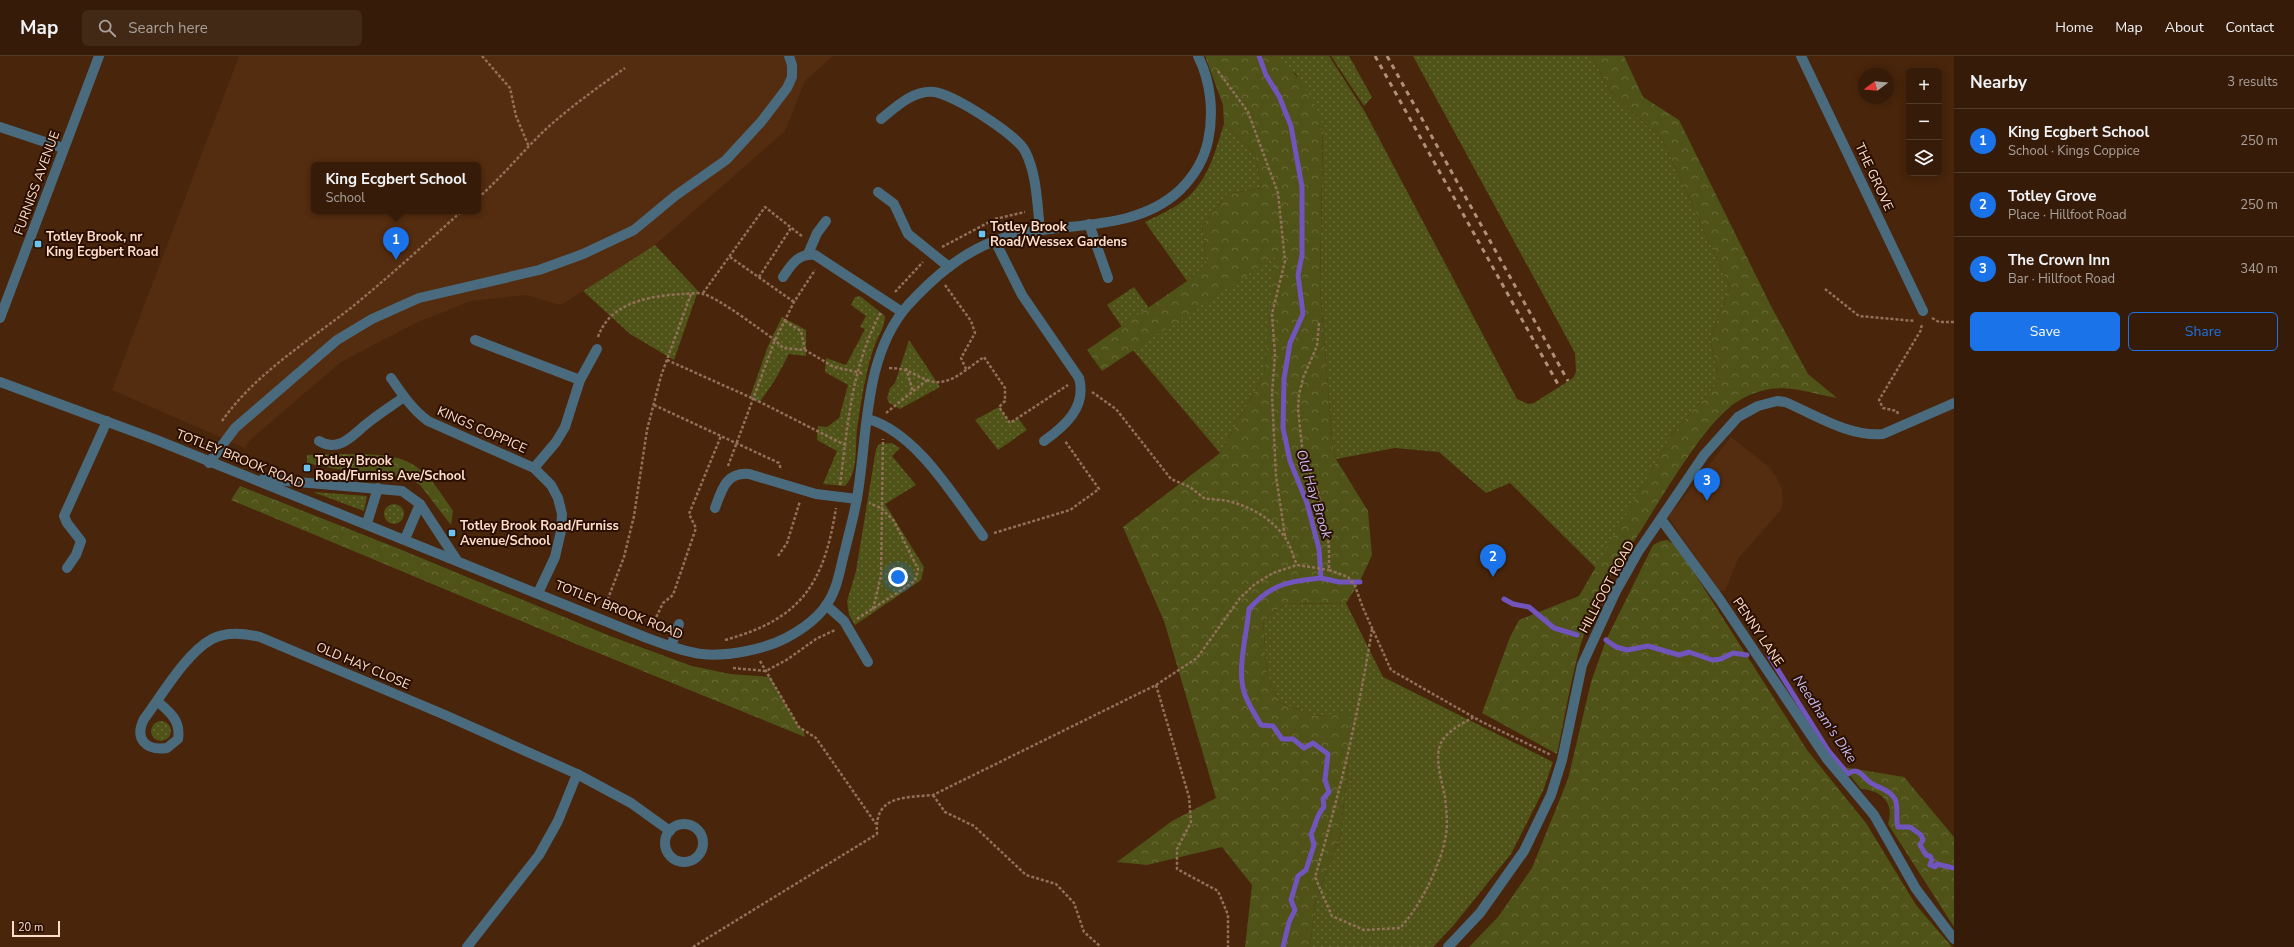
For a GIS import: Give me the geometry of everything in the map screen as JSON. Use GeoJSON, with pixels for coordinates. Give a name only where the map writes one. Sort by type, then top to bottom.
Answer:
{"type":"FeatureCollection","features":[{"type":"Feature","properties":{"kind":"street","name":"FURNISS AVENUE"},"geometry":{"type":"LineString","coordinates":[[0,318],[99,56]]}},
{"type":"Feature","properties":{"kind":"street"},"geometry":{"type":"LineString","coordinates":[[209,462],[234,428],[337,340],[372,319],[418,298],[539,270],[583,254],[634,230],[675,196],[726,160],[761,122],[789,82],[792,65],[789,56]]}},
{"type":"Feature","properties":{"kind":"street","name":"THE GROVE"},"geometry":{"type":"LineString","coordinates":[[1801,56],[1923,311]]}},
{"type":"Feature","properties":{"kind":"street","name":"TOTLEY BROOK ROAD"},"geometry":{"type":"LineString","coordinates":[[0,382],[107,421],[367,523],[647,638],[703,655],[753,650],[776,643],[792,635],[812,621],[826,605],[836,586],[876,422],[876,372],[891,330],[902,312],[937,275],[995,241],[1040,229],[1089,224],[1137,216],[1158,207],[1189,181],[1201,162],[1211,124],[1209,89],[1199,58]]}},
{"type":"Feature","properties":{"kind":"street"},"geometry":{"type":"LineString","coordinates":[[881,119],[916,94],[935,92],[965,106],[1009,133],[1019,142],[1030,165],[1040,229]]}},
{"type":"Feature","properties":{"kind":"street"},"geometry":{"type":"LineString","coordinates":[[0,127],[63,148]]}},
{"type":"Feature","properties":{"kind":"street"},"geometry":{"type":"LineString","coordinates":[[878,192],[894,204],[908,234],[949,267]]}},
{"type":"Feature","properties":{"kind":"street"},"geometry":{"type":"LineString","coordinates":[[808,254],[811,244],[826,221]]}},
{"type":"Feature","properties":{"kind":"street"},"geometry":{"type":"LineString","coordinates":[[1089,224],[1108,278]]}},
{"type":"Feature","properties":{"kind":"street"},"geometry":{"type":"LineString","coordinates":[[995,241],[1022,295],[1080,383],[1081,396],[1069,421],[1044,441]]}},
{"type":"Feature","properties":{"kind":"street"},"geometry":{"type":"LineString","coordinates":[[783,277],[793,263],[808,254],[815,255],[902,312]]}},
{"type":"Feature","properties":{"kind":"street"},"geometry":{"type":"LineString","coordinates":[[474,340],[580,380]]}},
{"type":"Feature","properties":{"kind":"street","name":"KINGS COPPICE"},"geometry":{"type":"LineString","coordinates":[[534,468],[556,442],[564,427],[580,380],[597,349]]}},
{"type":"Feature","properties":{"kind":"street","name":"KINGS COPPICE"},"geometry":{"type":"LineString","coordinates":[[391,378],[404,397],[428,420],[534,468],[551,485],[558,498],[562,514],[561,531],[555,557],[538,592]]}},
{"type":"Feature","properties":{"kind":"street"},"geometry":{"type":"LineString","coordinates":[[319,441],[331,446],[348,441],[368,422],[404,397]]}},
{"type":"Feature","properties":{"kind":"street","name":"HILLFOOT ROAD"},"geometry":{"type":"LineString","coordinates":[[1448,947],[1480,912],[1524,851],[1551,795],[1562,760],[1582,665],[1616,591],[1638,552],[1704,455],[1738,417],[1758,406],[1777,401],[1785,402],[1855,433],[1871,435],[1883,434],[1954,403]]}},
{"type":"Feature","properties":{"kind":"street"},"geometry":{"type":"LineString","coordinates":[[67,568],[76,556],[81,541],[67,523],[64,516],[107,421]]}},
{"type":"Feature","properties":{"kind":"street"},"geometry":{"type":"LineString","coordinates":[[876,422],[914,448],[938,476],[983,536]]}},
{"type":"Feature","properties":{"kind":"street"},"geometry":{"type":"LineString","coordinates":[[715,508],[723,487],[730,478],[738,473],[749,474],[786,486],[838,498],[857,499]]}},
{"type":"Feature","properties":{"kind":"street"},"geometry":{"type":"LineString","coordinates":[[252,478],[402,491],[420,504],[438,529],[456,559]]}},
{"type":"Feature","properties":{"kind":"street"},"geometry":{"type":"LineString","coordinates":[[367,523],[378,488]]}},
{"type":"Feature","properties":{"kind":"street"},"geometry":{"type":"LineString","coordinates":[[405,539],[420,504]]}},
{"type":"Feature","properties":{"kind":"street","name":"PENNY LANE"},"geometry":{"type":"LineString","coordinates":[[1661,519],[1720,600],[1827,759],[1874,815],[1916,889],[1954,938]]}},
{"type":"Feature","properties":{"kind":"street"},"geometry":{"type":"LineString","coordinates":[[826,605],[844,622],[868,662]]}},
{"type":"Feature","properties":{"kind":"street"},"geometry":{"type":"LineString","coordinates":[[671,646],[679,624]]}},
{"type":"Feature","properties":{"kind":"street","name":"OLD HAY CLOSE"},"geometry":{"type":"LineString","coordinates":[[157,701],[173,715],[180,732],[178,739],[167,748],[152,748],[145,743],[140,736],[139,728],[144,718],[157,701],[203,645],[222,635],[248,634],[260,637],[445,715],[577,774],[631,803],[670,831]]}},
{"type":"Feature","properties":{"kind":"street"},"geometry":{"type":"LineString","coordinates":[[467,947],[539,855],[558,821],[577,774]]}},
{"type":"Feature","properties":{"kind":"path"},"geometry":{"type":"LineString","coordinates":[[482,56],[510,88],[516,116],[529,147]]}},
{"type":"Feature","properties":{"kind":"path"},"geometry":{"type":"LineString","coordinates":[[1199,58],[1220,73],[1248,112],[1278,193],[1285,261],[1272,314],[1275,355],[1272,394],[1276,476],[1285,536],[1297,565]]}},
{"type":"Feature","properties":{"kind":"path"},"geometry":{"type":"LineString","coordinates":[[481,195],[568,110],[625,68]]}},
{"type":"Feature","properties":{"kind":"path"},"geometry":{"type":"LineString","coordinates":[[703,293],[765,207],[811,244]]}},
{"type":"Feature","properties":{"kind":"path"},"geometry":{"type":"LineString","coordinates":[[218,426],[242,395],[288,356],[377,287],[459,214]]}},
{"type":"Feature","properties":{"kind":"path"},"geometry":{"type":"LineString","coordinates":[[759,277],[791,228]]}},
{"type":"Feature","properties":{"kind":"path"},"geometry":{"type":"LineString","coordinates":[[730,257],[794,302]]}},
{"type":"Feature","properties":{"kind":"path"},"geometry":{"type":"LineString","coordinates":[[730,478],[728,465],[775,340],[794,302],[822,260]]}},
{"type":"Feature","properties":{"kind":"path"},"geometry":{"type":"LineString","coordinates":[[937,275],[971,321],[975,333],[961,358],[966,370]]}},
{"type":"Feature","properties":{"kind":"path"},"geometry":{"type":"LineString","coordinates":[[1825,289],[1859,316],[1922,322]]}},
{"type":"Feature","properties":{"kind":"path"},"geometry":{"type":"LineString","coordinates":[[597,349],[598,335],[609,318],[623,307],[641,300],[703,293],[775,340],[783,348],[805,350],[834,367],[876,372],[906,368],[927,380],[938,383],[950,380],[984,357],[1005,388],[1006,401],[1000,407],[1010,423],[1080,383],[1116,409],[1171,480],[1190,486],[1205,499],[1219,499],[1237,502],[1266,518],[1285,536]]}},
{"type":"Feature","properties":{"kind":"path"},"geometry":{"type":"LineString","coordinates":[[601,618],[624,557],[632,523],[647,430],[667,360],[691,294]]}},
{"type":"Feature","properties":{"kind":"path"},"geometry":{"type":"LineString","coordinates":[[1897,411],[1883,408],[1879,400],[1921,330],[1923,311],[1939,322],[1954,322]]}},
{"type":"Feature","properties":{"kind":"path"},"geometry":{"type":"LineString","coordinates":[[784,321],[801,331],[805,350]]}},
{"type":"Feature","properties":{"kind":"path"},"geometry":{"type":"LineString","coordinates":[[1319,323],[1317,346],[1303,378],[1299,395],[1298,409],[1303,456],[1318,492],[1329,545],[1329,570]]}},
{"type":"Feature","properties":{"kind":"path"},"geometry":{"type":"LineString","coordinates":[[667,360],[754,399],[845,445]]}},
{"type":"Feature","properties":{"kind":"path"},"geometry":{"type":"LineString","coordinates":[[906,368],[913,392]]}},
{"type":"Feature","properties":{"kind":"path"},"geometry":{"type":"LineString","coordinates":[[873,609],[881,576],[883,542],[876,422],[913,392],[920,384],[927,380]]}},
{"type":"Feature","properties":{"kind":"path"},"geometry":{"type":"LineString","coordinates":[[654,405],[779,463],[786,486]]}},
{"type":"Feature","properties":{"kind":"path"},"geometry":{"type":"LineString","coordinates":[[983,536],[1011,530],[1040,518],[1070,510],[1099,489],[1058,431]]}},
{"type":"Feature","properties":{"kind":"path"},"geometry":{"type":"LineString","coordinates":[[647,638],[663,603],[674,595],[696,528],[689,514],[721,436]]}},
{"type":"Feature","properties":{"kind":"path"},"geometry":{"type":"LineString","coordinates":[[778,556],[787,543],[803,490]]}},
{"type":"Feature","properties":{"kind":"path"},"geometry":{"type":"LineString","coordinates":[[693,947],[876,834],[876,824],[881,809],[892,800],[932,795],[1156,685],[1197,658],[1240,598],[1255,584],[1273,573],[1297,565],[1329,570],[1348,577],[1355,586],[1390,670],[1474,717],[1562,760]]}},
{"type":"Feature","properties":{"kind":"path"},"geometry":{"type":"LineString","coordinates":[[1372,629],[1364,683],[1333,818],[1315,877],[1332,916],[1364,930],[1400,928],[1412,915],[1439,861],[1446,833],[1445,798],[1438,766],[1442,741],[1458,725],[1474,717]]}},
{"type":"Feature","properties":{"kind":"path"},"geometry":{"type":"LineString","coordinates":[[753,650],[799,727],[816,738],[876,824]]}},
{"type":"Feature","properties":{"kind":"path"},"geometry":{"type":"LineString","coordinates":[[1156,685],[1189,797],[1191,822],[1177,849],[1177,868],[1218,891],[1228,915],[1228,947]]}},
{"type":"Feature","properties":{"kind":"path"},"geometry":{"type":"LineString","coordinates":[[932,795],[946,812],[974,826],[1026,875],[1056,884],[1074,903],[1084,932],[1101,947]]}},
{"type":"Feature","properties":{"kind":"shaded area"},"geometry":{"type":"Polygon","coordinates":[[[239,56],[833,56],[805,81],[785,131],[655,245],[561,305],[525,295],[471,301],[416,323],[341,362],[250,440],[245,448],[112,390],[239,56]]]}},
{"type":"Feature","properties":{"kind":"shaded area"},"geometry":{"type":"Polygon","coordinates":[[[1731,437],[1769,467],[1776,476],[1782,489],[1783,502],[1780,511],[1738,559],[1725,591],[1719,591],[1668,517],[1731,437]]]}},
{"type":"Feature","properties":{"kind":"green space"},"geometry":{"type":"Polygon","coordinates":[[[1205,56],[1270,56],[1278,59],[1287,65],[1303,84],[1316,107],[1323,125],[1320,287],[1332,439],[1336,459],[1368,511],[1372,555],[1360,581],[1346,603],[1285,604],[1263,620],[1267,674],[1280,703],[1317,716],[1350,712],[1350,754],[1340,836],[1315,904],[1310,947],[1245,947],[1252,885],[1222,847],[1147,865],[1117,862],[1172,821],[1216,798],[1164,621],[1123,527],[1220,453],[1264,375],[1275,257],[1102,371],[1087,350],[1187,281],[1207,264],[1202,226],[1227,194],[1262,188],[1255,154],[1224,124],[1223,105],[1205,56]]]}},
{"type":"Feature","properties":{"kind":"green space"},"geometry":{"type":"Polygon","coordinates":[[[1271,56],[1329,56],[1365,112],[1517,399],[1528,404],[1534,403],[1573,378],[1576,372],[1575,353],[1413,56],[1592,56],[1610,91],[1663,141],[1730,288],[1710,338],[1719,381],[1673,433],[1596,568],[1510,483],[1486,493],[1439,452],[1395,448],[1336,459],[1332,439],[1320,287],[1323,135],[1296,74],[1271,56]]]}},
{"type":"Feature","properties":{"kind":"green space"},"geometry":{"type":"Polygon","coordinates":[[[1331,56],[1349,56],[1372,97],[1364,106],[1331,56]]]}},
{"type":"Feature","properties":{"kind":"green space"},"geometry":{"type":"Polygon","coordinates":[[[1592,56],[1624,56],[1643,97],[1679,120],[1771,306],[1808,374],[1837,398],[1786,388],[1766,390],[1749,395],[1731,406],[1705,433],[1680,468],[1595,603],[1585,630],[1575,665],[1557,754],[1482,713],[1510,637],[1519,620],[1579,596],[1673,433],[1719,381],[1710,338],[1730,288],[1663,141],[1610,91],[1592,56]]]}},
{"type":"Feature","properties":{"kind":"green space"},"geometry":{"type":"Polygon","coordinates":[[[1224,124],[1255,154],[1262,188],[1227,194],[1202,226],[1207,264],[1187,281],[1145,222],[1180,203],[1197,187],[1210,165],[1224,124]]]}},
{"type":"Feature","properties":{"kind":"green space"},"geometry":{"type":"Polygon","coordinates":[[[655,245],[698,291],[674,360],[630,334],[583,291],[655,245]]]}},
{"type":"Feature","properties":{"kind":"green space"},"geometry":{"type":"Polygon","coordinates":[[[1276,256],[1264,375],[1220,453],[1132,349],[1276,256]]]}},
{"type":"Feature","properties":{"kind":"green space"},"geometry":{"type":"Polygon","coordinates":[[[1134,287],[1149,308],[1122,327],[1107,305],[1134,287]]]}},
{"type":"Feature","properties":{"kind":"green space"},"geometry":{"type":"Polygon","coordinates":[[[860,296],[885,316],[885,320],[874,347],[864,384],[857,430],[855,464],[850,480],[845,486],[823,484],[837,451],[817,440],[818,426],[827,427],[839,418],[848,385],[825,372],[826,358],[846,365],[865,329],[860,327],[866,316],[851,305],[855,297],[860,296]]]}},
{"type":"Feature","properties":{"kind":"green space"},"geometry":{"type":"Polygon","coordinates":[[[782,317],[806,330],[806,356],[789,354],[775,380],[759,403],[750,397],[768,346],[782,317]]]}},
{"type":"Feature","properties":{"kind":"green space"},"geometry":{"type":"Polygon","coordinates":[[[909,340],[940,387],[900,409],[889,403],[887,398],[890,388],[895,383],[909,340]]]}},
{"type":"Feature","properties":{"kind":"green space"},"geometry":{"type":"Polygon","coordinates":[[[999,407],[1010,423],[1018,418],[1027,430],[998,450],[975,420],[999,407]]]}},
{"type":"Feature","properties":{"kind":"green space"},"geometry":{"type":"Polygon","coordinates":[[[892,443],[900,448],[892,456],[916,485],[885,504],[924,567],[921,580],[855,625],[849,615],[847,601],[856,571],[876,449],[879,444],[892,443]]]}},
{"type":"Feature","properties":{"kind":"green space"},"geometry":{"type":"Polygon","coordinates":[[[307,455],[381,455],[408,462],[419,469],[430,479],[453,511],[451,525],[420,485],[412,479],[393,475],[336,469],[307,463],[307,455]]]}},
{"type":"Feature","properties":{"kind":"green space"},"geometry":{"type":"Polygon","coordinates":[[[240,486],[397,548],[610,636],[692,666],[730,674],[770,677],[799,727],[803,729],[805,737],[576,644],[231,500],[240,486]]]}},
{"type":"Feature","properties":{"kind":"green space"},"geometry":{"type":"Polygon","coordinates":[[[313,492],[367,496],[364,511],[313,492]]]}},
{"type":"Feature","properties":{"kind":"green space"},"geometry":{"type":"Polygon","coordinates":[[[394,504],[401,507],[404,514],[401,521],[394,524],[387,521],[384,514],[387,507],[394,504]]]}},
{"type":"Feature","properties":{"kind":"green space"},"geometry":{"type":"Polygon","coordinates":[[[1667,540],[1677,546],[1807,750],[1866,823],[1916,905],[1952,947],[1469,947],[1498,917],[1532,868],[1568,779],[1591,682],[1606,640],[1653,545],[1667,540]]]}},
{"type":"Feature","properties":{"kind":"green space"},"geometry":{"type":"Polygon","coordinates":[[[1346,603],[1383,677],[1553,762],[1543,791],[1511,854],[1453,926],[1433,947],[1310,947],[1315,904],[1340,836],[1350,754],[1350,713],[1317,716],[1280,703],[1267,674],[1263,620],[1285,604],[1346,603]]]}},
{"type":"Feature","properties":{"kind":"green space"},"geometry":{"type":"Polygon","coordinates":[[[157,721],[165,721],[171,727],[171,735],[165,741],[157,741],[151,735],[151,727],[157,721]]]}},
{"type":"Feature","properties":{"kind":"green space"},"geometry":{"type":"Polygon","coordinates":[[[1843,767],[1904,777],[1954,837],[1954,927],[1888,824],[1890,810],[1885,799],[1875,792],[1861,789],[1843,767]]]}},
{"type":"Feature","properties":{"kind":"waterway","name":"Old Hay Brook"},"geometry":{"type":"LineString","coordinates":[[1259,56],[1266,75],[1279,96],[1291,126],[1302,187],[1302,255],[1298,275],[1303,314],[1290,343],[1284,379],[1283,428],[1290,461],[1307,503],[1319,549],[1321,578],[1281,585],[1265,594],[1249,609],[1243,652],[1242,675],[1245,695],[1261,725],[1273,726],[1282,739],[1293,739],[1304,748],[1313,743],[1328,754],[1325,780],[1329,792],[1323,799],[1324,807],[1319,813],[1311,834],[1314,845],[1306,870],[1298,876],[1291,900],[1295,910],[1289,922],[1283,947]]}},
{"type":"Feature","properties":{"kind":"waterway"},"geometry":{"type":"LineString","coordinates":[[1321,578],[1339,582],[1360,582]]}},
{"type":"Feature","properties":{"kind":"waterway"},"geometry":{"type":"LineString","coordinates":[[1504,599],[1513,604],[1529,607],[1554,628],[1577,635]]}},
{"type":"Feature","properties":{"kind":"waterway"},"geometry":{"type":"LineString","coordinates":[[1606,640],[1616,647],[1627,650],[1648,646],[1679,655],[1689,652],[1712,660],[1721,659],[1733,653],[1747,655]]}},
{"type":"Feature","properties":{"kind":"waterway","name":"Needham's Dike"},"geometry":{"type":"LineString","coordinates":[[1768,654],[1828,750],[1848,774],[1855,771],[1858,772],[1868,781],[1887,791],[1893,796],[1897,806],[1898,827],[1910,827],[1921,835],[1923,840],[1920,845],[1926,855],[1930,856],[1932,860],[1930,865],[1935,867],[1937,864],[1954,868]]}},
{"type":"Feature","properties":{"kind":"railway"},"geometry":{"type":"LineString","coordinates":[[1375,56],[1559,386]]}},
{"type":"Feature","properties":{"kind":"railway"},"geometry":{"type":"LineString","coordinates":[[1387,56],[1568,381]]}},
{"type":"Feature","properties":{"kind":"place","name":"Totley Brook Road/Wessex Gardens"},"geometry":{"type":"Point","coordinates":[982,234]}},
{"type":"Feature","properties":{"kind":"place","name":"Totley Brook, nr King Ecgbert Road"},"geometry":{"type":"Point","coordinates":[38,244]}},
{"type":"Feature","properties":{"kind":"place","name":"King Ecgbert School"},"geometry":{"type":"Point","coordinates":[396,260]}},
{"type":"Feature","properties":{"kind":"place","name":"Totley Brook Road/Furniss Ave/School"},"geometry":{"type":"Point","coordinates":[307,468]}},
{"type":"Feature","properties":{"kind":"place","name":"The Crown Inn"},"geometry":{"type":"Point","coordinates":[1707,501]}},
{"type":"Feature","properties":{"kind":"place","name":"Totley Brook Road/Furniss Avenue/School"},"geometry":{"type":"Point","coordinates":[452,533]}},
{"type":"Feature","properties":{"kind":"place","name":"Totley Grove"},"geometry":{"type":"Point","coordinates":[1493,577]}}]}
